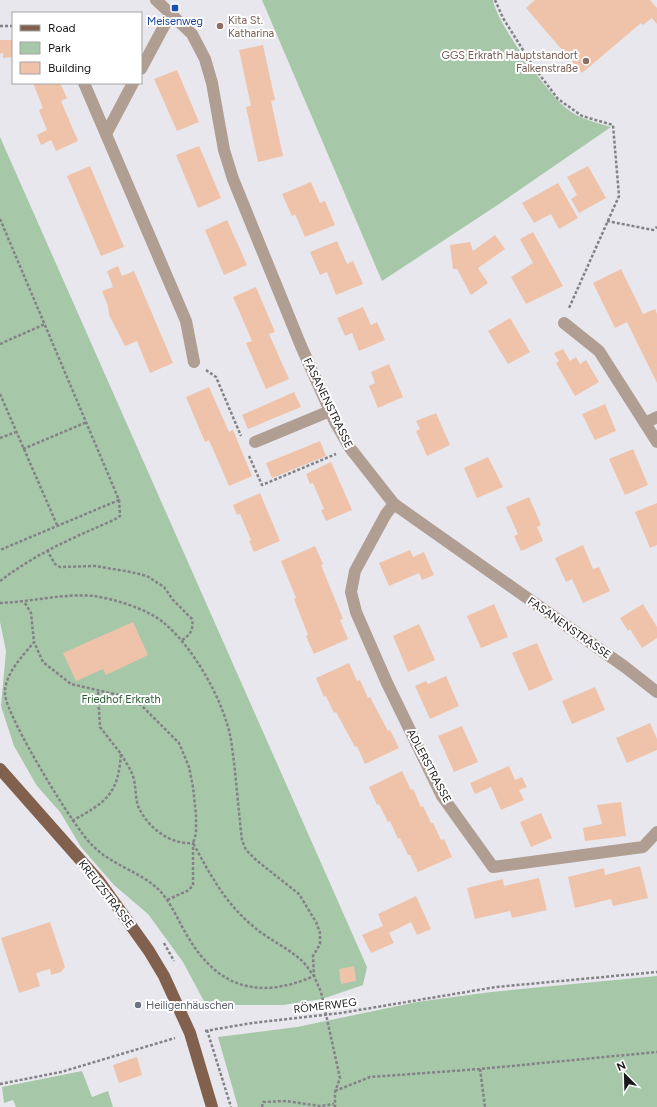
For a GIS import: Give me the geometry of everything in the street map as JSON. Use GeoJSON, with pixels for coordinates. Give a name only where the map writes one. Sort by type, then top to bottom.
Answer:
{"type":"FeatureCollection","features":[{"type":"Feature","properties":{"kind":"main road","name":"KREUZSTRASSE"},"geometry":{"type":"LineString","coordinates":[[0,768],[99,882],[149,951],[164,976],[190,1033],[212,1107]]}},
{"type":"Feature","properties":{"kind":"street","name":"FASANENSTRASSE"},"geometry":{"type":"LineString","coordinates":[[156,0],[172,13],[192,34],[205,59],[212,83],[224,150],[233,179],[301,346],[330,411],[350,448],[394,504],[625,667],[657,692]]}},
{"type":"Feature","properties":{"kind":"street"},"geometry":{"type":"LineString","coordinates":[[142,67],[172,13]]}},
{"type":"Feature","properties":{"kind":"street"},"geometry":{"type":"LineString","coordinates":[[84,84],[186,321],[194,362]]}},
{"type":"Feature","properties":{"kind":"street"},"geometry":{"type":"LineString","coordinates":[[106,134],[132,84]]}},
{"type":"Feature","properties":{"kind":"street"},"geometry":{"type":"LineString","coordinates":[[564,323],[599,350],[657,442]]}},
{"type":"Feature","properties":{"kind":"street"},"geometry":{"type":"LineString","coordinates":[[255,442],[330,411]]}},
{"type":"Feature","properties":{"kind":"street"},"geometry":{"type":"LineString","coordinates":[[645,423],[657,417]]}},
{"type":"Feature","properties":{"kind":"street","name":"ADLERSTRASSE"},"geometry":{"type":"LineString","coordinates":[[394,504],[386,514],[355,571],[351,592],[356,612],[387,683],[442,796],[493,867],[643,847],[657,832]]}},
{"type":"Feature","properties":{"kind":"path"},"geometry":{"type":"LineString","coordinates":[[495,0],[506,24],[533,66],[558,99],[582,116],[613,125],[619,196],[574,295],[564,323]]}},
{"type":"Feature","properties":{"kind":"path"},"geometry":{"type":"LineString","coordinates":[[0,26],[12,26]]}},
{"type":"Feature","properties":{"kind":"path"},"geometry":{"type":"LineString","coordinates":[[0,218],[1,224],[87,422],[119,500],[120,516],[26,561],[0,581]]}},
{"type":"Feature","properties":{"kind":"path"},"geometry":{"type":"LineString","coordinates":[[607,221],[653,230],[657,227]]}},
{"type":"Feature","properties":{"kind":"path"},"geometry":{"type":"LineString","coordinates":[[0,344],[45,324]]}},
{"type":"Feature","properties":{"kind":"path"},"geometry":{"type":"LineString","coordinates":[[0,394],[57,525]]}},
{"type":"Feature","properties":{"kind":"path"},"geometry":{"type":"LineString","coordinates":[[23,449],[87,422]]}},
{"type":"Feature","properties":{"kind":"path"},"geometry":{"type":"LineString","coordinates":[[0,438],[16,432]]}},
{"type":"Feature","properties":{"kind":"path"},"geometry":{"type":"LineString","coordinates":[[0,550],[119,500]]}},
{"type":"Feature","properties":{"kind":"path"},"geometry":{"type":"LineString","coordinates":[[48,550],[54,564],[60,567],[95,566],[131,572],[147,576],[157,581],[192,619],[192,632],[180,641]]}},
{"type":"Feature","properties":{"kind":"path"},"geometry":{"type":"LineString","coordinates":[[0,604],[61,597],[93,596],[123,603],[164,622],[205,675],[225,720],[231,739],[242,840],[246,850],[265,868],[294,888],[306,903],[316,922],[320,933],[320,944],[313,956],[314,976]]}},
{"type":"Feature","properties":{"kind":"path"},"geometry":{"type":"LineString","coordinates":[[26,602],[31,614],[34,642],[43,662],[71,684],[98,692],[123,696],[141,705],[179,743],[189,767],[196,815],[196,834],[193,843],[193,885],[189,890],[167,900]]}},
{"type":"Feature","properties":{"kind":"path"},"geometry":{"type":"LineString","coordinates":[[34,642],[12,671],[6,684],[5,694],[7,704],[24,738],[72,820],[92,846],[144,878],[158,889],[167,900],[196,950],[218,973],[232,982],[256,988],[268,988],[314,976]]}},
{"type":"Feature","properties":{"kind":"path"},"geometry":{"type":"LineString","coordinates":[[98,692],[100,727],[121,754],[133,777],[138,805],[143,815],[153,828],[176,841],[193,843]]}},
{"type":"Feature","properties":{"kind":"path"},"geometry":{"type":"LineString","coordinates":[[72,820],[104,801],[112,791],[118,778],[121,754]]}},
{"type":"Feature","properties":{"kind":"path"},"geometry":{"type":"LineString","coordinates":[[193,843],[213,880],[232,907],[256,929],[300,959],[314,976],[321,992],[340,1078],[334,1092],[335,1106],[320,1106],[286,1100],[263,1102],[262,1107]]}},
{"type":"Feature","properties":{"kind":"path","name":"RÖMERWEG"},"geometry":{"type":"LineString","coordinates":[[0,1084],[61,1072],[190,1033],[252,1022],[326,1015],[496,987],[657,972]]}},
{"type":"Feature","properties":{"kind":"path"},"geometry":{"type":"LineString","coordinates":[[207,1030],[231,1107]]}},
{"type":"Feature","properties":{"kind":"path"},"geometry":{"type":"LineString","coordinates":[[334,1092],[370,1076],[480,1069],[657,1052]]}},
{"type":"Feature","properties":{"kind":"path"},"geometry":{"type":"LineString","coordinates":[[480,1069],[485,1107]]}},
{"type":"Feature","properties":{"kind":"green space"},"geometry":{"type":"Polygon","coordinates":[[[262,0],[493,0],[503,24],[524,57],[558,100],[576,115],[611,127],[499,204],[382,281],[262,0]]]}},
{"type":"Feature","properties":{"kind":"green space","name":"Friedhof Erkrath"},"geometry":{"type":"Polygon","coordinates":[[[0,137],[367,967],[363,985],[322,999],[283,1005],[206,1005],[183,962],[148,914],[114,885],[81,847],[60,812],[37,786],[14,746],[1,706],[6,651],[0,622],[0,137]]]}},
{"type":"Feature","properties":{"kind":"green space"},"geometry":{"type":"Polygon","coordinates":[[[657,976],[657,1107],[238,1107],[218,1037],[297,1027],[417,1002],[491,992],[657,976]]]}},
{"type":"Feature","properties":{"kind":"green space"},"geometry":{"type":"Polygon","coordinates":[[[82,1071],[92,1097],[108,1091],[113,1107],[16,1107],[13,1100],[4,1103],[2,1087],[82,1071]]]}},
{"type":"Feature","properties":{"kind":"building","name":"GGS Erkrath Hauptstandort Falkenstraße"},"geometry":{"type":"Polygon","coordinates":[[[535,0],[650,0],[657,8],[657,24],[652,18],[643,25],[641,23],[582,73],[526,8],[535,0]]]}},
{"type":"Feature","properties":{"kind":"building"},"geometry":{"type":"Polygon","coordinates":[[[0,40],[12,40],[12,57],[3,58],[3,53],[0,54],[0,40]]]}},
{"type":"Feature","properties":{"kind":"building"},"geometry":{"type":"Polygon","coordinates":[[[263,45],[275,100],[271,101],[283,156],[258,162],[246,107],[251,106],[239,50],[263,45]]]}},
{"type":"Feature","properties":{"kind":"building"},"geometry":{"type":"Polygon","coordinates":[[[177,70],[199,122],[177,131],[154,79],[177,70]]]}},
{"type":"Feature","properties":{"kind":"building"},"geometry":{"type":"Polygon","coordinates":[[[33,84],[60,84],[67,98],[61,101],[78,141],[56,151],[51,140],[41,145],[37,135],[47,130],[39,110],[43,108],[33,84]]]}},
{"type":"Feature","properties":{"kind":"building"},"geometry":{"type":"Polygon","coordinates":[[[199,146],[221,198],[198,208],[176,155],[199,146]]]}},
{"type":"Feature","properties":{"kind":"building"},"geometry":{"type":"Polygon","coordinates":[[[90,166],[124,247],[101,256],[67,176],[90,166]]]}},
{"type":"Feature","properties":{"kind":"building"},"geometry":{"type":"Polygon","coordinates":[[[588,166],[606,198],[579,213],[571,199],[577,195],[567,177],[588,166]]]}},
{"type":"Feature","properties":{"kind":"building"},"geometry":{"type":"Polygon","coordinates":[[[311,182],[320,203],[325,201],[335,225],[305,237],[295,214],[292,216],[282,194],[311,182]]]}},
{"type":"Feature","properties":{"kind":"building"},"geometry":{"type":"Polygon","coordinates":[[[558,183],[578,218],[559,229],[551,214],[534,223],[522,203],[558,183]]]}},
{"type":"Feature","properties":{"kind":"building"},"geometry":{"type":"Polygon","coordinates":[[[227,220],[247,265],[224,275],[205,230],[227,220]]]}},
{"type":"Feature","properties":{"kind":"building"},"geometry":{"type":"Polygon","coordinates":[[[533,232],[563,286],[526,304],[511,277],[533,263],[520,239],[533,232]]]}},
{"type":"Feature","properties":{"kind":"building"},"geometry":{"type":"Polygon","coordinates":[[[495,235],[505,249],[478,268],[488,283],[471,295],[457,269],[453,269],[450,245],[470,242],[473,251],[495,235]]]}},
{"type":"Feature","properties":{"kind":"building"},"geometry":{"type":"Polygon","coordinates":[[[337,241],[347,264],[353,261],[363,284],[336,295],[327,272],[320,275],[310,252],[337,241]]]}},
{"type":"Feature","properties":{"kind":"building"},"geometry":{"type":"Polygon","coordinates":[[[118,266],[122,276],[134,271],[173,363],[150,373],[137,341],[125,346],[109,315],[108,306],[102,291],[113,287],[107,271],[118,266]]]}},
{"type":"Feature","properties":{"kind":"building"},"geometry":{"type":"Polygon","coordinates":[[[621,269],[643,314],[655,309],[657,314],[657,383],[627,322],[615,328],[593,283],[621,269]]]}},
{"type":"Feature","properties":{"kind":"building"},"geometry":{"type":"Polygon","coordinates":[[[256,287],[275,332],[269,334],[289,379],[266,389],[246,343],[252,341],[233,297],[256,287]]]}},
{"type":"Feature","properties":{"kind":"building"},"geometry":{"type":"Polygon","coordinates":[[[363,307],[371,325],[377,322],[385,340],[359,351],[352,333],[345,336],[337,318],[363,307]]]}},
{"type":"Feature","properties":{"kind":"building"},"geometry":{"type":"Polygon","coordinates":[[[510,318],[530,352],[508,364],[488,331],[510,318]]]}},
{"type":"Feature","properties":{"kind":"building"},"geometry":{"type":"Polygon","coordinates":[[[563,349],[570,361],[576,357],[580,364],[586,360],[599,382],[575,396],[556,363],[559,361],[554,353],[563,349]]]}},
{"type":"Feature","properties":{"kind":"building"},"geometry":{"type":"Polygon","coordinates":[[[389,364],[403,397],[378,408],[369,386],[375,383],[371,372],[389,364]]]}},
{"type":"Feature","properties":{"kind":"building"},"geometry":{"type":"Polygon","coordinates":[[[209,387],[229,432],[233,430],[252,476],[229,486],[209,440],[205,442],[186,397],[209,387]]]}},
{"type":"Feature","properties":{"kind":"building"},"geometry":{"type":"Polygon","coordinates":[[[294,392],[301,407],[248,429],[242,415],[294,392]]]}},
{"type":"Feature","properties":{"kind":"building"},"geometry":{"type":"Polygon","coordinates":[[[605,404],[616,431],[595,440],[582,414],[605,404]]]}},
{"type":"Feature","properties":{"kind":"building"},"geometry":{"type":"Polygon","coordinates":[[[436,413],[450,445],[427,456],[416,431],[420,429],[416,421],[436,413]]]}},
{"type":"Feature","properties":{"kind":"building"},"geometry":{"type":"Polygon","coordinates":[[[320,441],[326,456],[272,478],[266,463],[320,441]]]}},
{"type":"Feature","properties":{"kind":"building"},"geometry":{"type":"Polygon","coordinates":[[[633,449],[648,485],[625,495],[609,459],[633,449]]]}},
{"type":"Feature","properties":{"kind":"building"},"geometry":{"type":"Polygon","coordinates":[[[488,457],[503,487],[477,498],[464,468],[488,457]]]}},
{"type":"Feature","properties":{"kind":"building"},"geometry":{"type":"Polygon","coordinates":[[[331,462],[352,510],[326,521],[321,510],[324,509],[313,483],[310,484],[306,474],[331,462]]]}},
{"type":"Feature","properties":{"kind":"building"},"geometry":{"type":"Polygon","coordinates":[[[260,493],[280,541],[254,552],[249,541],[251,540],[240,514],[237,515],[233,505],[260,493]]]}},
{"type":"Feature","properties":{"kind":"building"},"geometry":{"type":"Polygon","coordinates":[[[529,497],[541,525],[537,527],[543,541],[521,551],[514,536],[518,534],[506,507],[529,497]]]}},
{"type":"Feature","properties":{"kind":"building"},"geometry":{"type":"Polygon","coordinates":[[[657,503],[657,545],[650,548],[635,512],[657,503]]]}},
{"type":"Feature","properties":{"kind":"building"},"geometry":{"type":"Polygon","coordinates":[[[583,545],[593,569],[599,567],[610,591],[583,603],[572,579],[566,582],[555,558],[583,545]]]}},
{"type":"Feature","properties":{"kind":"building"},"geometry":{"type":"Polygon","coordinates":[[[315,546],[323,564],[321,565],[343,619],[340,620],[348,639],[314,654],[306,636],[308,635],[294,599],[296,598],[281,561],[315,546]]]}},
{"type":"Feature","properties":{"kind":"building"},"geometry":{"type":"Polygon","coordinates":[[[410,550],[413,557],[424,552],[434,575],[422,580],[419,573],[389,586],[379,563],[410,550]]]}},
{"type":"Feature","properties":{"kind":"building"},"geometry":{"type":"Polygon","coordinates":[[[494,604],[508,637],[481,648],[467,616],[494,604]]]}},
{"type":"Feature","properties":{"kind":"building"},"geometry":{"type":"Polygon","coordinates":[[[643,604],[657,627],[657,638],[642,648],[630,629],[628,631],[620,618],[643,604]]]}},
{"type":"Feature","properties":{"kind":"building"},"geometry":{"type":"Polygon","coordinates":[[[133,622],[148,655],[106,675],[103,669],[76,681],[63,653],[133,622]]]}},
{"type":"Feature","properties":{"kind":"building"},"geometry":{"type":"Polygon","coordinates":[[[419,624],[435,660],[408,672],[393,636],[419,624]]]}},
{"type":"Feature","properties":{"kind":"building"},"geometry":{"type":"Polygon","coordinates":[[[537,643],[553,680],[529,691],[512,653],[537,643]]]}},
{"type":"Feature","properties":{"kind":"building"},"geometry":{"type":"Polygon","coordinates":[[[349,663],[357,681],[360,680],[368,698],[370,697],[399,748],[365,764],[357,746],[355,747],[336,712],[334,713],[326,696],[324,697],[316,678],[349,663]]]}},
{"type":"Feature","properties":{"kind":"building"},"geometry":{"type":"Polygon","coordinates":[[[446,676],[459,706],[430,719],[415,686],[426,681],[428,684],[446,676]]]}},
{"type":"Feature","properties":{"kind":"building"},"geometry":{"type":"Polygon","coordinates":[[[595,687],[605,710],[572,724],[562,701],[595,687]]]}},
{"type":"Feature","properties":{"kind":"building"},"geometry":{"type":"Polygon","coordinates":[[[650,723],[657,739],[657,750],[627,763],[616,738],[650,723]]]}},
{"type":"Feature","properties":{"kind":"building"},"geometry":{"type":"Polygon","coordinates":[[[462,726],[478,762],[454,772],[438,736],[462,726]]]}},
{"type":"Feature","properties":{"kind":"building"},"geometry":{"type":"Polygon","coordinates":[[[509,766],[515,780],[522,777],[527,787],[519,790],[524,800],[501,810],[491,787],[475,794],[470,783],[509,766]]]}},
{"type":"Feature","properties":{"kind":"building"},"geometry":{"type":"Polygon","coordinates":[[[402,771],[411,790],[413,789],[421,807],[423,806],[441,840],[444,839],[452,857],[418,872],[400,838],[398,839],[390,821],[388,822],[379,804],[377,805],[369,787],[402,771]]]}},
{"type":"Feature","properties":{"kind":"building"},"geometry":{"type":"Polygon","coordinates":[[[621,802],[626,836],[585,841],[583,828],[602,824],[597,805],[621,802]]]}},
{"type":"Feature","properties":{"kind":"building"},"geometry":{"type":"Polygon","coordinates":[[[541,813],[552,838],[531,847],[520,822],[541,813]]]}},
{"type":"Feature","properties":{"kind":"building"},"geometry":{"type":"Polygon","coordinates":[[[640,866],[648,898],[613,906],[611,899],[575,908],[568,877],[604,868],[605,875],[640,866]]]}},
{"type":"Feature","properties":{"kind":"building"},"geometry":{"type":"Polygon","coordinates":[[[539,878],[547,910],[512,918],[510,911],[475,919],[467,888],[503,879],[504,886],[539,878]]]}},
{"type":"Feature","properties":{"kind":"building"},"geometry":{"type":"Polygon","coordinates":[[[416,896],[431,929],[417,935],[411,922],[389,933],[394,943],[371,953],[362,935],[383,926],[378,914],[416,896]]]}},
{"type":"Feature","properties":{"kind":"building"},"geometry":{"type":"Polygon","coordinates":[[[50,922],[65,967],[61,972],[51,975],[50,969],[36,973],[40,986],[19,993],[1,938],[50,922]]]}},
{"type":"Feature","properties":{"kind":"building"},"geometry":{"type":"Polygon","coordinates":[[[354,966],[356,981],[341,984],[339,969],[354,966]]]}},
{"type":"Feature","properties":{"kind":"building"},"geometry":{"type":"Polygon","coordinates":[[[137,1057],[142,1075],[119,1083],[113,1065],[137,1057]]]}},
{"type":"Feature","properties":{"kind":"place","name":"Meisenweg"},"geometry":{"type":"Point","coordinates":[175,8]}},
{"type":"Feature","properties":{"kind":"place","name":"Kita St. Katharina"},"geometry":{"type":"Point","coordinates":[220,26]}},
{"type":"Feature","properties":{"kind":"place","name":"GGS Erkrath Hauptstandort Falkenstraße"},"geometry":{"type":"Point","coordinates":[586,61]}},
{"type":"Feature","properties":{"kind":"place","name":"Heiligenhäuschen"},"geometry":{"type":"Point","coordinates":[138,1005]}}]}
